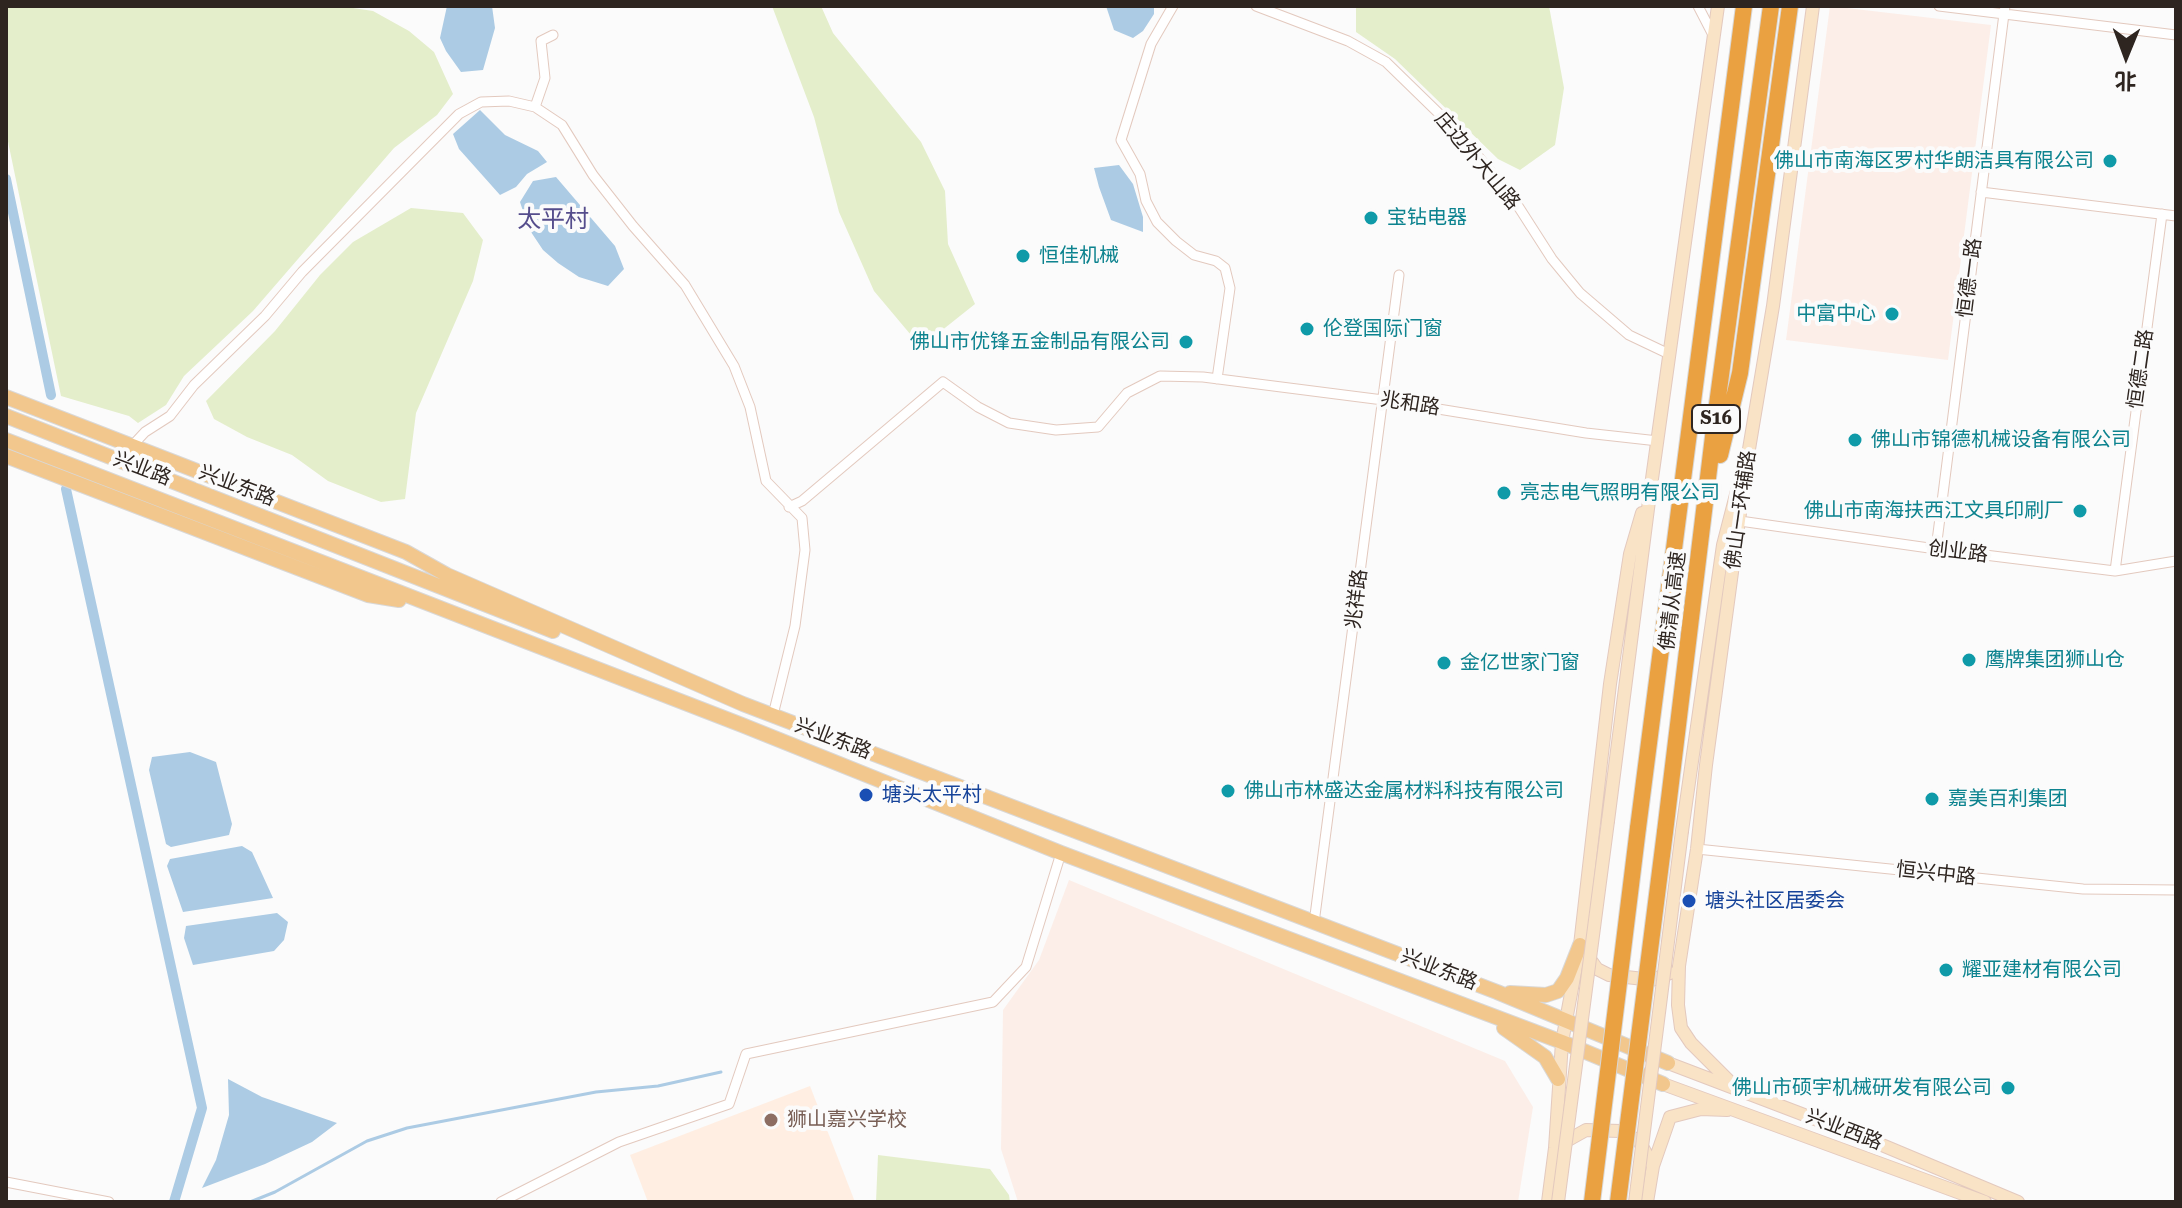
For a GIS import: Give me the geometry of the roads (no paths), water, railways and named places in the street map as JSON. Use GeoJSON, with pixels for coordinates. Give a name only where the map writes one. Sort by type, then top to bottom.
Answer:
{"type":"FeatureCollection","features":[{"type":"Feature","properties":{"kind":"highway","name":"佛清从高速"},"geometry":{"type":"LineString","coordinates":[[1592,1202],[1744,6]]}},
{"type":"Feature","properties":{"kind":"highway","name":"佛清从高速"},"geometry":{"type":"LineString","coordinates":[[1618,1202],[1771,6]]}},
{"type":"Feature","properties":{"kind":"highway"},"geometry":{"type":"LineString","coordinates":[[1702,530],[1740,373],[1790,6]]}},
{"type":"Feature","properties":{"kind":"main road"},"geometry":{"type":"LineString","coordinates":[[1558,1202],[1650,493],[1718,6]]}},
{"type":"Feature","properties":{"kind":"main road","name":"佛山一环辅路"},"geometry":{"type":"LineString","coordinates":[[1740,1092],[1691,1043],[1681,1028],[1679,966],[1747,461],[1773,306],[1813,6]]}},
{"type":"Feature","properties":{"kind":"main road","name":"兴业东路"},"geometry":{"type":"LineString","coordinates":[[6,397],[406,552],[447,575],[743,704],[1497,992],[1567,1024],[1668,1063]]}},
{"type":"Feature","properties":{"kind":"main road","name":"兴业路"},"geometry":{"type":"LineString","coordinates":[[6,416],[743,704]]}},
{"type":"Feature","properties":{"kind":"main road","name":"兴业东路"},"geometry":{"type":"LineString","coordinates":[[6,440],[786,742],[1061,853],[1562,1042],[1663,1084]]}},
{"type":"Feature","properties":{"kind":"main road"},"geometry":{"type":"LineString","coordinates":[[6,456],[368,595],[427,605]]}},
{"type":"Feature","properties":{"kind":"main road"},"geometry":{"type":"LineString","coordinates":[[1635,1202],[1682,831],[1723,545],[1747,461]]}},
{"type":"Feature","properties":{"kind":"main road"},"geometry":{"type":"LineString","coordinates":[[1548,1202],[1562,1042],[1580,945],[1610,684],[1630,554],[1650,493]]}},
{"type":"Feature","properties":{"kind":"main road"},"geometry":{"type":"LineString","coordinates":[[1580,945],[1597,969],[1609,975],[1658,979],[1679,966]]}},
{"type":"Feature","properties":{"kind":"main road"},"geometry":{"type":"LineString","coordinates":[[1497,992],[1533,995],[1558,991],[1567,978],[1580,945]]}},
{"type":"Feature","properties":{"kind":"main road"},"geometry":{"type":"LineString","coordinates":[[1477,1011],[1539,1051],[1558,1079]]}},
{"type":"Feature","properties":{"kind":"main road","name":"兴业西路"},"geometry":{"type":"LineString","coordinates":[[1668,1063],[1870,1140],[2018,1202]]}},
{"type":"Feature","properties":{"kind":"main road","name":"兴业西路"},"geometry":{"type":"LineString","coordinates":[[1663,1084],[1985,1202]]}},
{"type":"Feature","properties":{"kind":"main road"},"geometry":{"type":"LineString","coordinates":[[1647,1202],[1653,1166],[1670,1117],[1701,1109],[1738,1110]]}},
{"type":"Feature","properties":{"kind":"main road"},"geometry":{"type":"LineString","coordinates":[[1555,1148],[1586,1130],[1620,1131],[1639,1141],[1653,1166]]}},
{"type":"Feature","properties":{"kind":"street"},"geometry":{"type":"LineString","coordinates":[[1173,6],[1151,44],[1121,140],[1140,174],[1146,201],[1157,222],[1194,255],[1216,261],[1225,268],[1230,288],[1217,379]]}},
{"type":"Feature","properties":{"kind":"street","name":"庄边外大山路"},"geometry":{"type":"LineString","coordinates":[[1256,6],[1348,41],[1386,62],[1461,135],[1518,206],[1552,259],[1580,293],[1629,335],[1669,354]]}},
{"type":"Feature","properties":{"kind":"street"},"geometry":{"type":"LineString","coordinates":[[1698,6],[1713,35]]}},
{"type":"Feature","properties":{"kind":"street"},"geometry":{"type":"LineString","coordinates":[[1939,6],[2004,9],[2176,35]]}},
{"type":"Feature","properties":{"kind":"street","name":"恒德一路"},"geometry":{"type":"LineString","coordinates":[[1936,549],[2004,9]]}},
{"type":"Feature","properties":{"kind":"street"},"geometry":{"type":"LineString","coordinates":[[535,107],[545,78],[541,41],[553,35]]}},
{"type":"Feature","properties":{"kind":"street"},"geometry":{"type":"LineString","coordinates":[[132,446],[145,432],[170,416],[194,385],[265,316],[302,272],[459,114],[481,102],[509,101],[535,107],[562,125],[593,175],[685,285],[734,366],[750,407],[766,481],[802,518],[805,550],[795,626],[773,715]]}},
{"type":"Feature","properties":{"kind":"street"},"geometry":{"type":"LineString","coordinates":[[1981,192],[2176,216]]}},
{"type":"Feature","properties":{"kind":"street","name":"恒德二路"},"geometry":{"type":"LineString","coordinates":[[2115,571],[2162,214]]}},
{"type":"Feature","properties":{"kind":"street","name":"兆祥路"},"geometry":{"type":"LineString","coordinates":[[1314,923],[1399,275]]}},
{"type":"Feature","properties":{"kind":"street","name":"兆和路"},"geometry":{"type":"LineString","coordinates":[[789,507],[802,501],[943,382],[978,407],[1009,423],[1056,430],[1098,427],[1127,393],[1160,376],[1217,379],[1383,400],[1586,433],[1658,441]]}},
{"type":"Feature","properties":{"kind":"street","name":"创业路"},"geometry":{"type":"LineString","coordinates":[[1740,521],[2115,571],[2176,561]]}},
{"type":"Feature","properties":{"kind":"street","name":"恒兴中路"},"geometry":{"type":"LineString","coordinates":[[1697,849],[2083,889],[2176,890]]}},
{"type":"Feature","properties":{"kind":"street"},"geometry":{"type":"LineString","coordinates":[[501,1202],[619,1142],[729,1104],[746,1054],[993,1002],[1026,967],[1061,853]]}},
{"type":"Feature","properties":{"kind":"street"},"geometry":{"type":"LineString","coordinates":[[6,1182],[109,1202]]}},
{"type":"Feature","properties":{"kind":"water"},"geometry":{"type":"Polygon","coordinates":[[[447,6],[492,6],[495,28],[483,70],[461,72],[446,51],[440,38],[447,6]]]}},
{"type":"Feature","properties":{"kind":"water"},"geometry":{"type":"Polygon","coordinates":[[[1106,6],[1154,6],[1154,14],[1143,31],[1133,38],[1114,30],[1106,6]]]}},
{"type":"Feature","properties":{"kind":"water"},"geometry":{"type":"Polygon","coordinates":[[[480,110],[505,135],[538,151],[547,162],[527,174],[516,187],[500,195],[459,149],[453,134],[480,110]]]}},
{"type":"Feature","properties":{"kind":"water"},"geometry":{"type":"Polygon","coordinates":[[[1119,165],[1133,184],[1143,217],[1143,232],[1111,220],[1099,187],[1094,168],[1119,165]]]}},
{"type":"Feature","properties":{"kind":"water"},"geometry":{"type":"Polygon","coordinates":[[[556,177],[615,246],[624,269],[608,286],[579,277],[558,263],[543,250],[529,229],[520,202],[533,181],[556,177]]]}},
{"type":"Feature","properties":{"kind":"water"},"geometry":{"type":"Polygon","coordinates":[[[190,752],[216,762],[232,824],[229,835],[171,847],[166,844],[149,770],[152,757],[190,752]]]}},
{"type":"Feature","properties":{"kind":"water"},"geometry":{"type":"Polygon","coordinates":[[[242,846],[252,852],[273,898],[183,912],[167,866],[170,859],[242,846]]]}},
{"type":"Feature","properties":{"kind":"water"},"geometry":{"type":"Polygon","coordinates":[[[277,913],[288,922],[284,940],[274,951],[193,965],[184,938],[186,926],[277,913]]]}},
{"type":"Feature","properties":{"kind":"water"},"geometry":{"type":"Polygon","coordinates":[[[228,1079],[262,1097],[337,1123],[312,1142],[202,1188],[216,1160],[229,1115],[228,1079]]]}},
{"type":"Feature","properties":{"kind":"waterway"},"geometry":{"type":"LineString","coordinates":[[6,179],[51,395]]}},
{"type":"Feature","properties":{"kind":"waterway"},"geometry":{"type":"LineString","coordinates":[[66,489],[202,1108],[174,1202]]}},
{"type":"Feature","properties":{"kind":"waterway"},"geometry":{"type":"LineString","coordinates":[[250,1202],[275,1192],[367,1141],[407,1128],[596,1092],[658,1086],[721,1072]]}},
{"type":"Feature","properties":{"kind":"place","name":"佛山市南海区罗村华朗洁具有限公司"},"geometry":{"type":"Point","coordinates":[2110,161]}},
{"type":"Feature","properties":{"kind":"place","name":"宝钻电器"},"geometry":{"type":"Point","coordinates":[1371,218]}},
{"type":"Feature","properties":{"kind":"place","name":"恒佳机械"},"geometry":{"type":"Point","coordinates":[1023,256]}},
{"type":"Feature","properties":{"kind":"place","name":"中富中心"},"geometry":{"type":"Point","coordinates":[1892,314]}},
{"type":"Feature","properties":{"kind":"place","name":"伦登国际门窗"},"geometry":{"type":"Point","coordinates":[1307,329]}},
{"type":"Feature","properties":{"kind":"place","name":"佛山市优锋五金制品有限公司"},"geometry":{"type":"Point","coordinates":[1186,342]}},
{"type":"Feature","properties":{"kind":"place","name":"佛山市锦德机械设备有限公司"},"geometry":{"type":"Point","coordinates":[1855,440]}},
{"type":"Feature","properties":{"kind":"place","name":"亮志电气照明有限公司"},"geometry":{"type":"Point","coordinates":[1504,493]}},
{"type":"Feature","properties":{"kind":"place","name":"佛山市南海扶西江文具印刷厂"},"geometry":{"type":"Point","coordinates":[2080,511]}},
{"type":"Feature","properties":{"kind":"place","name":"鹰牌集团狮山仓"},"geometry":{"type":"Point","coordinates":[1969,660]}},
{"type":"Feature","properties":{"kind":"place","name":"金亿世家门窗"},"geometry":{"type":"Point","coordinates":[1444,663]}},
{"type":"Feature","properties":{"kind":"place","name":"佛山市林盛达金属材料科技有限公司"},"geometry":{"type":"Point","coordinates":[1228,791]}},
{"type":"Feature","properties":{"kind":"place","name":"塘头太平村"},"geometry":{"type":"Point","coordinates":[866,795]}},
{"type":"Feature","properties":{"kind":"place","name":"嘉美百利集团"},"geometry":{"type":"Point","coordinates":[1932,799]}},
{"type":"Feature","properties":{"kind":"place","name":"塘头社区居委会"},"geometry":{"type":"Point","coordinates":[1689,901]}},
{"type":"Feature","properties":{"kind":"place","name":"耀亚建材有限公司"},"geometry":{"type":"Point","coordinates":[1946,970]}},
{"type":"Feature","properties":{"kind":"place","name":"佛山市硕宇机械研发有限公司"},"geometry":{"type":"Point","coordinates":[2008,1088]}},
{"type":"Feature","properties":{"kind":"place","name":"狮山嘉兴学校"},"geometry":{"type":"Point","coordinates":[771,1120]}},
{"type":"Feature","properties":{"kind":"district","name":"太平村"},"geometry":{"type":"Point","coordinates":[553,220]}}]}
